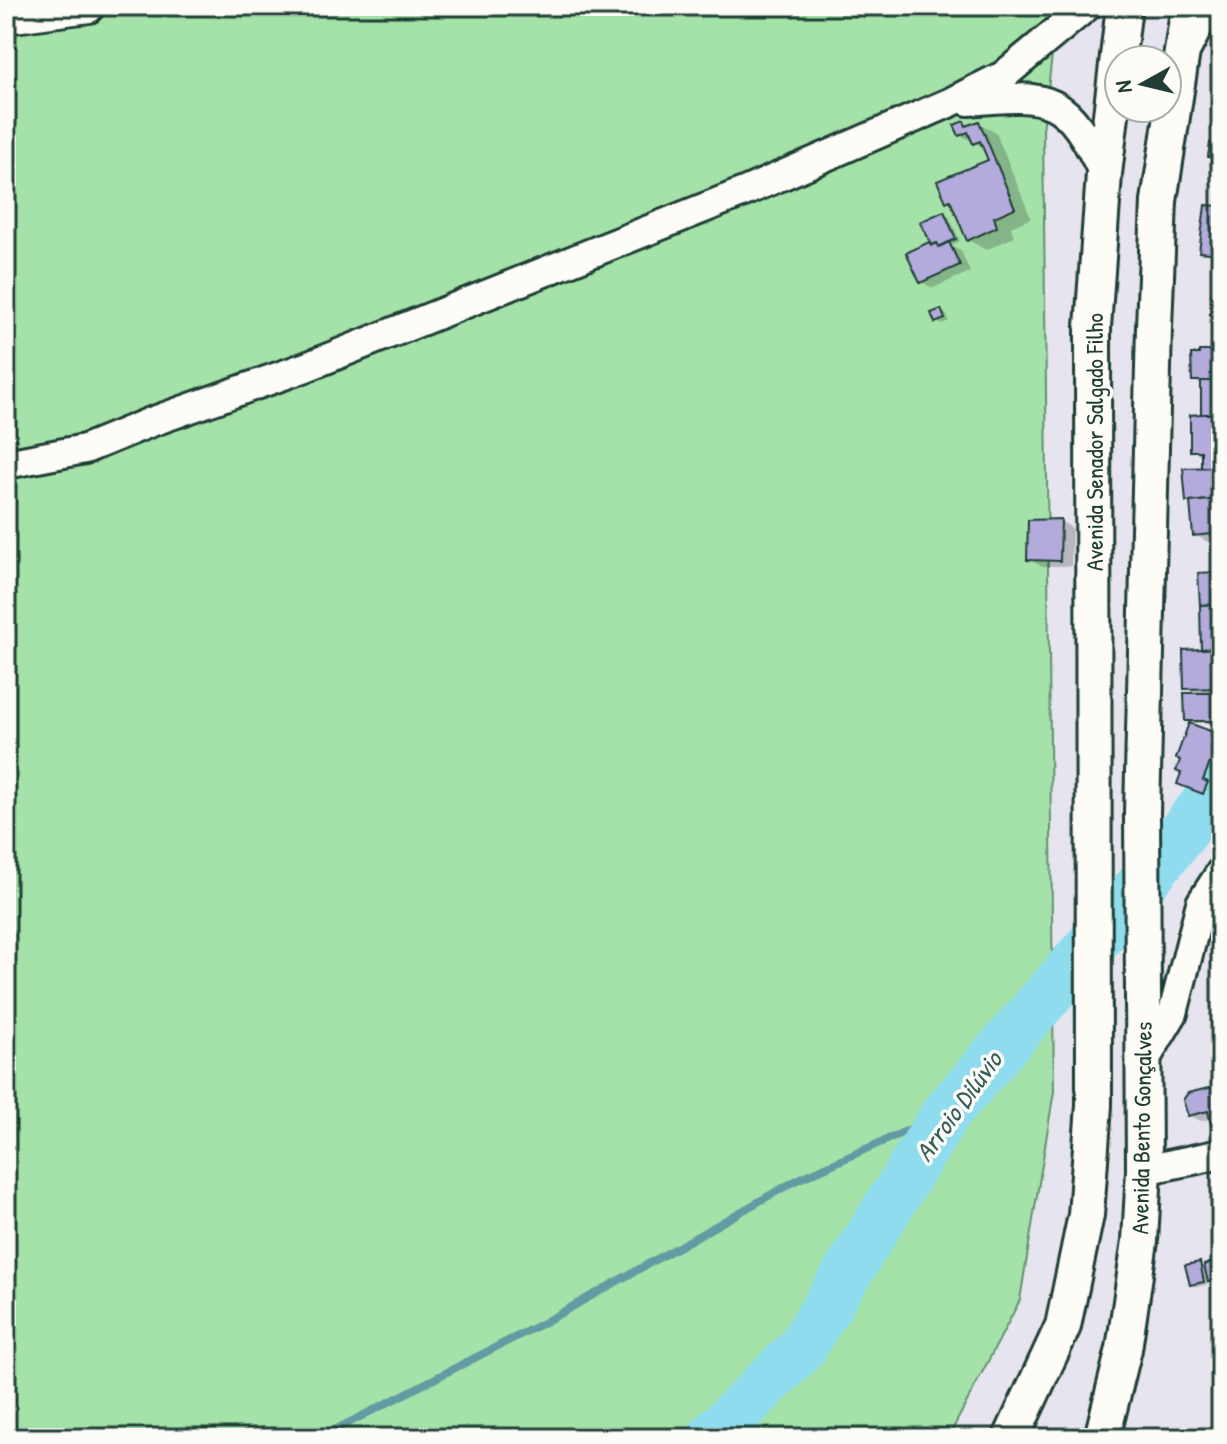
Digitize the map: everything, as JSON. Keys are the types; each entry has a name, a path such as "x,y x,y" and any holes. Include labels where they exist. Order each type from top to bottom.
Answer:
{"main road":[{"name":"Avenida Senador Salgado Filho","path":"1096,880 1093,327 1104,174 1124,6"},
{"path":"1183,46 1189,6"},
{"name":"Avenida Bento Gonçalves","path":"1102,1438 1124,1349 1140,1241 1144,1170 1142,813 1159,201 1171,124"},
{"name":"Avenida Bento Gonçalves","path":"1011,1438 1063,1326 1086,1215 1094,1105 1096,880"}],"street":[{"path":"6,464 85,449 306,367 730,198 951,102 1003,76 1087,6"},
{"path":"1183,55 1209,6"},
{"path":"6,19 89,8"},
{"path":"951,102 1011,97 1042,100 1061,109 1074,120 1085,134 1104,174"},
{"path":"1143,1063 1173,1013 1201,903 1221,872"},
{"path":"1144,1170 1221,1154"}],"green space":[{"path":"6,6 1058,6 1043,130 1054,1091 1020,1300 948,1438 6,1438"}],"building":[{"path":"964,121 966,126 979,121 1015,208 994,217 997,227 967,241 950,200 946,202 937,181 988,160 980,141 973,144 968,132 959,136 954,125"},
{"path":"1210,143 1221,145 1221,159 1208,157"},
{"path":"1205,205 1221,206 1221,254 1199,252"},
{"path":"944,211 956,239 939,247 937,243 932,245 920,222"},
{"path":"929,242 931,246 937,243 939,247 949,242 960,265 920,283 906,253"},
{"path":"1212,290 1221,290 1221,314 1210,315"},
{"path":"941,309 945,319 935,323 931,313"},
{"path":"1199,351 1221,351 1221,381 1192,381 1191,354 1199,354"},
{"path":"1201,381 1221,381 1221,414 1201,414"},
{"path":"1221,414 1221,467 1201,468 1201,451 1190,451 1190,415"},
{"path":"1221,467 1221,499 1186,502 1183,468"},
{"path":"1221,499 1221,533 1193,536 1190,502"},
{"path":"1061,519 1060,561 1027,560 1028,520"},
{"path":"1217,537 1221,537 1221,572 1218,572"},
{"path":"1221,572 1221,604 1200,605 1198,573"},
{"path":"1221,604 1221,648 1201,649 1200,605"},
{"path":"1221,648 1221,688 1184,689 1183,650"},
{"path":"1184,693 1214,693 1215,721 1185,721"},
{"path":"1189,723 1221,735 1221,756 1218,765 1210,763 1203,780 1208,782 1203,794 1177,784 1181,773 1176,771 1180,760 1176,758"},
{"path":"1221,1085 1221,1137 1214,1139 1208,1111 1188,1116 1183,1100 1188,1093"},
{"path":"1221,1259 1221,1280 1208,1282 1204,1265"},
{"path":"1200,1262 1204,1282 1190,1285 1185,1265"}],"waterway":[{"name":"Arroio Dilúvio","path":"711,1438 800,1350 946,1113 1116,916 1221,784"},
{"path":"319,1438 545,1322 797,1180 946,1113"}]}
